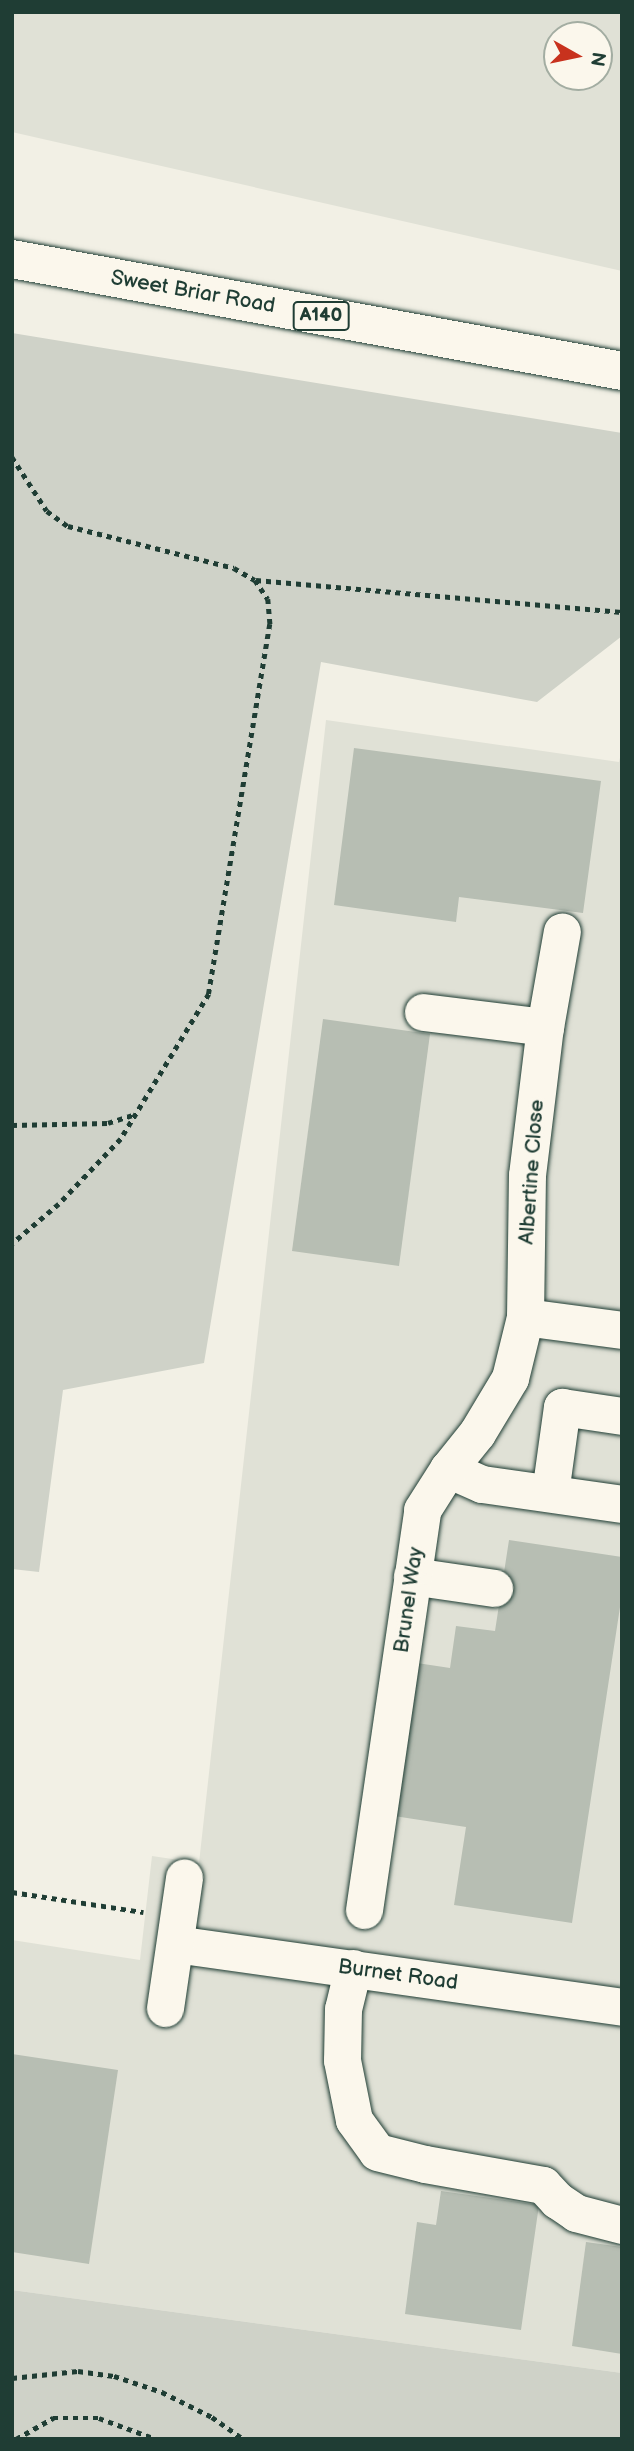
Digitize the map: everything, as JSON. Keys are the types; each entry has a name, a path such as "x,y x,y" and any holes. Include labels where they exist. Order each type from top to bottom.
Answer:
{"highway":[{"name":"Sweet Briar Road","path":"16,260 622,371"}],"street":[{"name":"Albertine Close","path":"525,1317 527,1175 545,1027 562,931"},
{"path":"423,1012 545,1027"},
{"path":"525,1317 622,1330"},
{"name":"Brunel Way","path":"364,1910 422,1510 448,1469 477,1433 510,1378 525,1317"},
{"path":"550,1493 562,1407 622,1416"},
{"path":"448,1469 482,1484 622,1504"},
{"path":"412,1576 494,1588"},
{"path":"165,2008 184,1877"},
{"name":"Burnet Road","path":"177,1931 353,1968 622,2007"},
{"path":"353,1968 343,2009 342,2060 354,2120 377,2152 425,2164 543,2185 576,2213 622,2225"}],"path":[{"path":"12,457 47,510 68,526 234,568 255,580 622,612"},
{"path":"12,1244 59,1204 121,1139 209,994 270,624 268,599 255,580"},
{"path":"12,1125 108,1123 137,1113"},
{"path":"12,1892 177,1931"},
{"path":"12,2378 78,2371 114,2376 162,2392 212,2417 243,2439"},
{"path":"16,2439 53,2418 99,2418 156,2439"}],"shaded area":[{"path":"12,12 622,12 622,271 12,132"},
{"path":"12,333 622,433 622,636 537,702 321,662 204,1363 63,1390 39,1572 12,1569"},
{"path":"326,720 619,762 622,749 622,2373 12,2290 12,1940 140,1960 152,1856 199,1863"},
{"path":"12,2290 622,2373 622,2439 12,2439"}],"building":[{"path":"354,748 601,781 583,913 459,897 456,922 334,905"},
{"path":"323,1019 430,1034 399,1266 292,1251"},
{"path":"509,1540 622,1557 622,1594 572,1923 454,1905 466,1827 394,1816 417,1663 450,1668 456,1626 495,1631"},
{"path":"12,2054 118,2070 89,2264 12,2252"},
{"path":"441,2191 539,2205 521,2330 405,2314 417,2222 436,2225"},
{"path":"586,2242 622,2247 622,2354 572,2346"}]}
